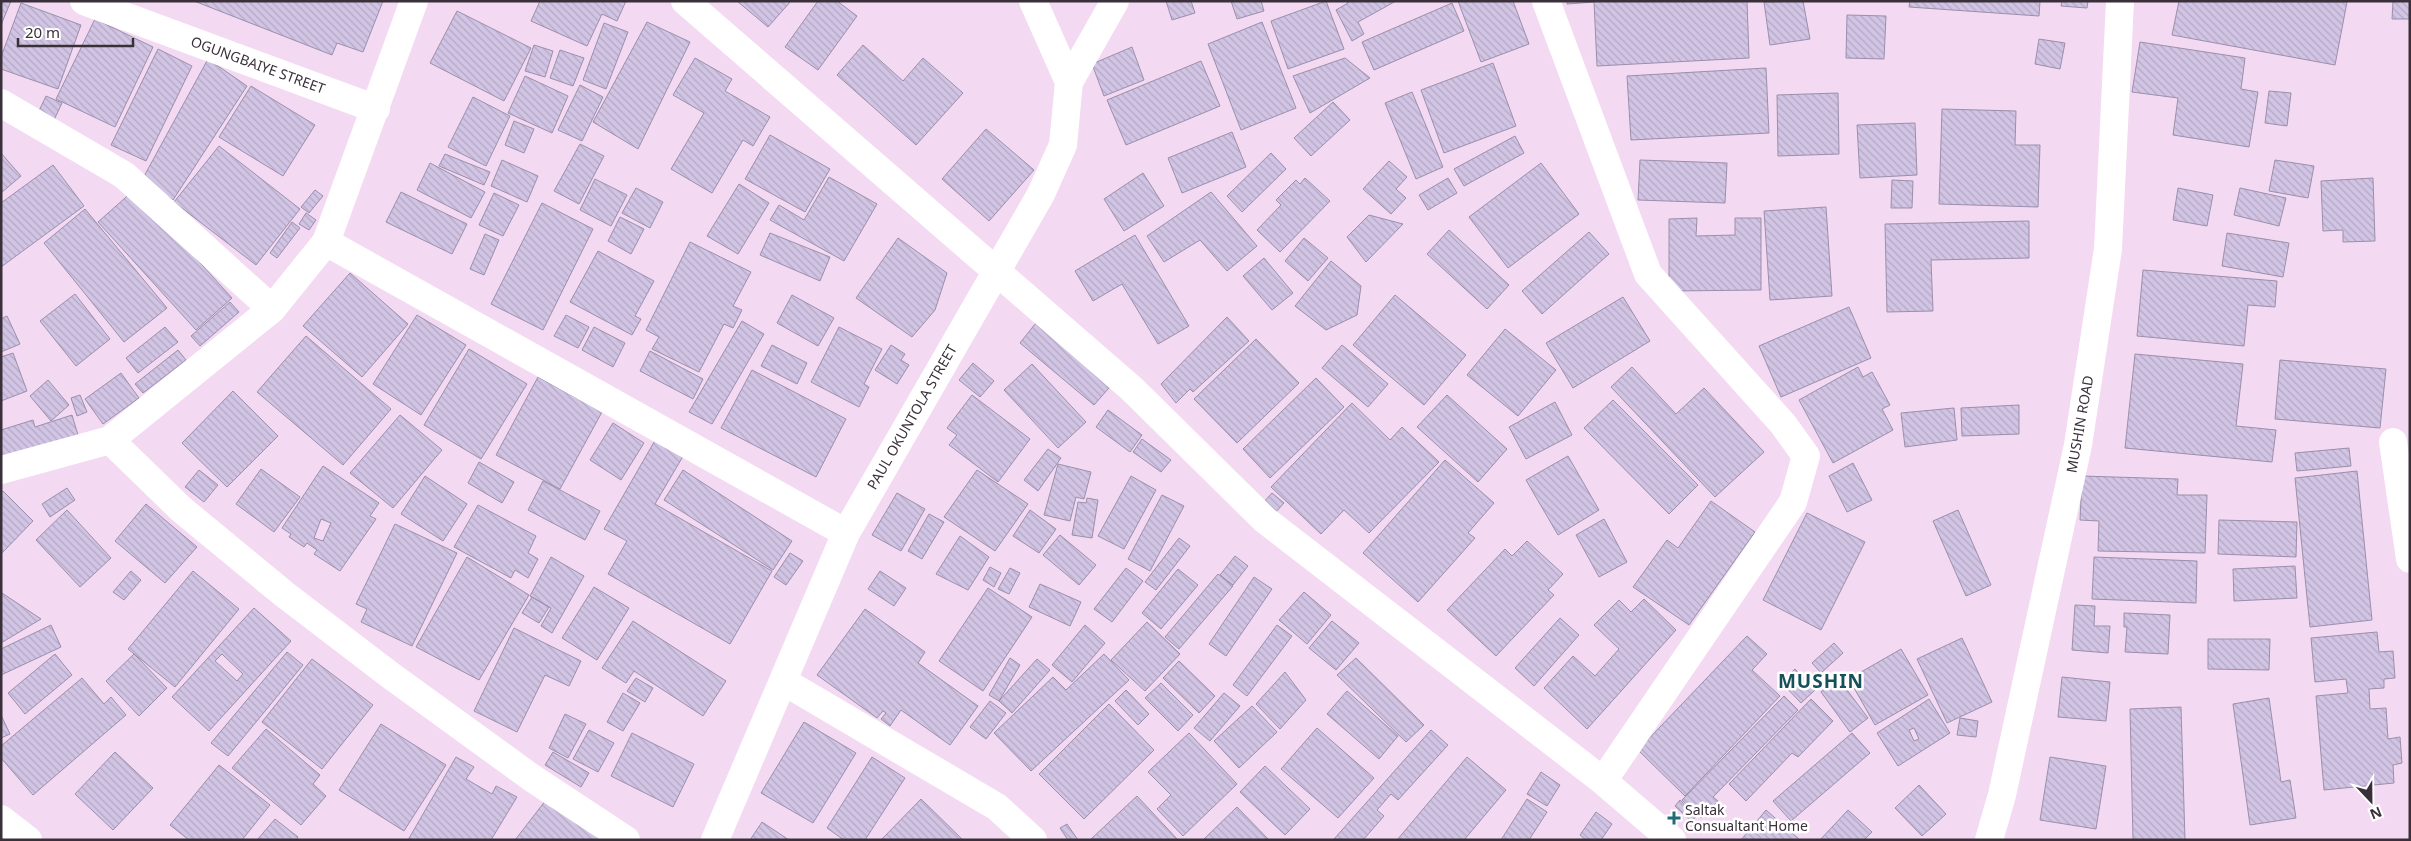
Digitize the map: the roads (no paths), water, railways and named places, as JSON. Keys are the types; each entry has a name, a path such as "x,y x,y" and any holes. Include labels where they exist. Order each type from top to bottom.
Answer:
{"street":[{"name":"OGUNGBAIYE STREET","path":"84,1 376,109"},
{"path":"1,470 110,440 272,310 326,242 414,1"},
{"path":"685,1 1132,389 1265,520 1602,781 1672,840"},
{"path":"1033,1 1070,82"},
{"name":"PAUL OKUNTOLA STREET","path":"715,840 846,533 1041,194 1063,145 1070,82 1115,1"},
{"path":"1546,1 1648,274 1783,424 1806,456 1792,502 1602,781"},
{"name":"MUSHIN ROAD","path":"1990,840 2002,795 2078,445 2108,249 2120,1"},
{"path":"1,103 124,175 272,310"},
{"path":"326,242 846,533"},
{"path":"110,440 181,509 292,600 390,675 532,778 626,840"},
{"path":"2393,442 2410,559"},
{"path":"782,681 997,807 1033,840"},
{"path":"1,819 28,840"}],"place":[{"name":"Saltak Consualtant Home","path":"1674,818"}],"district":[{"name":"MUSHIN","path":"1821,681"}]}
